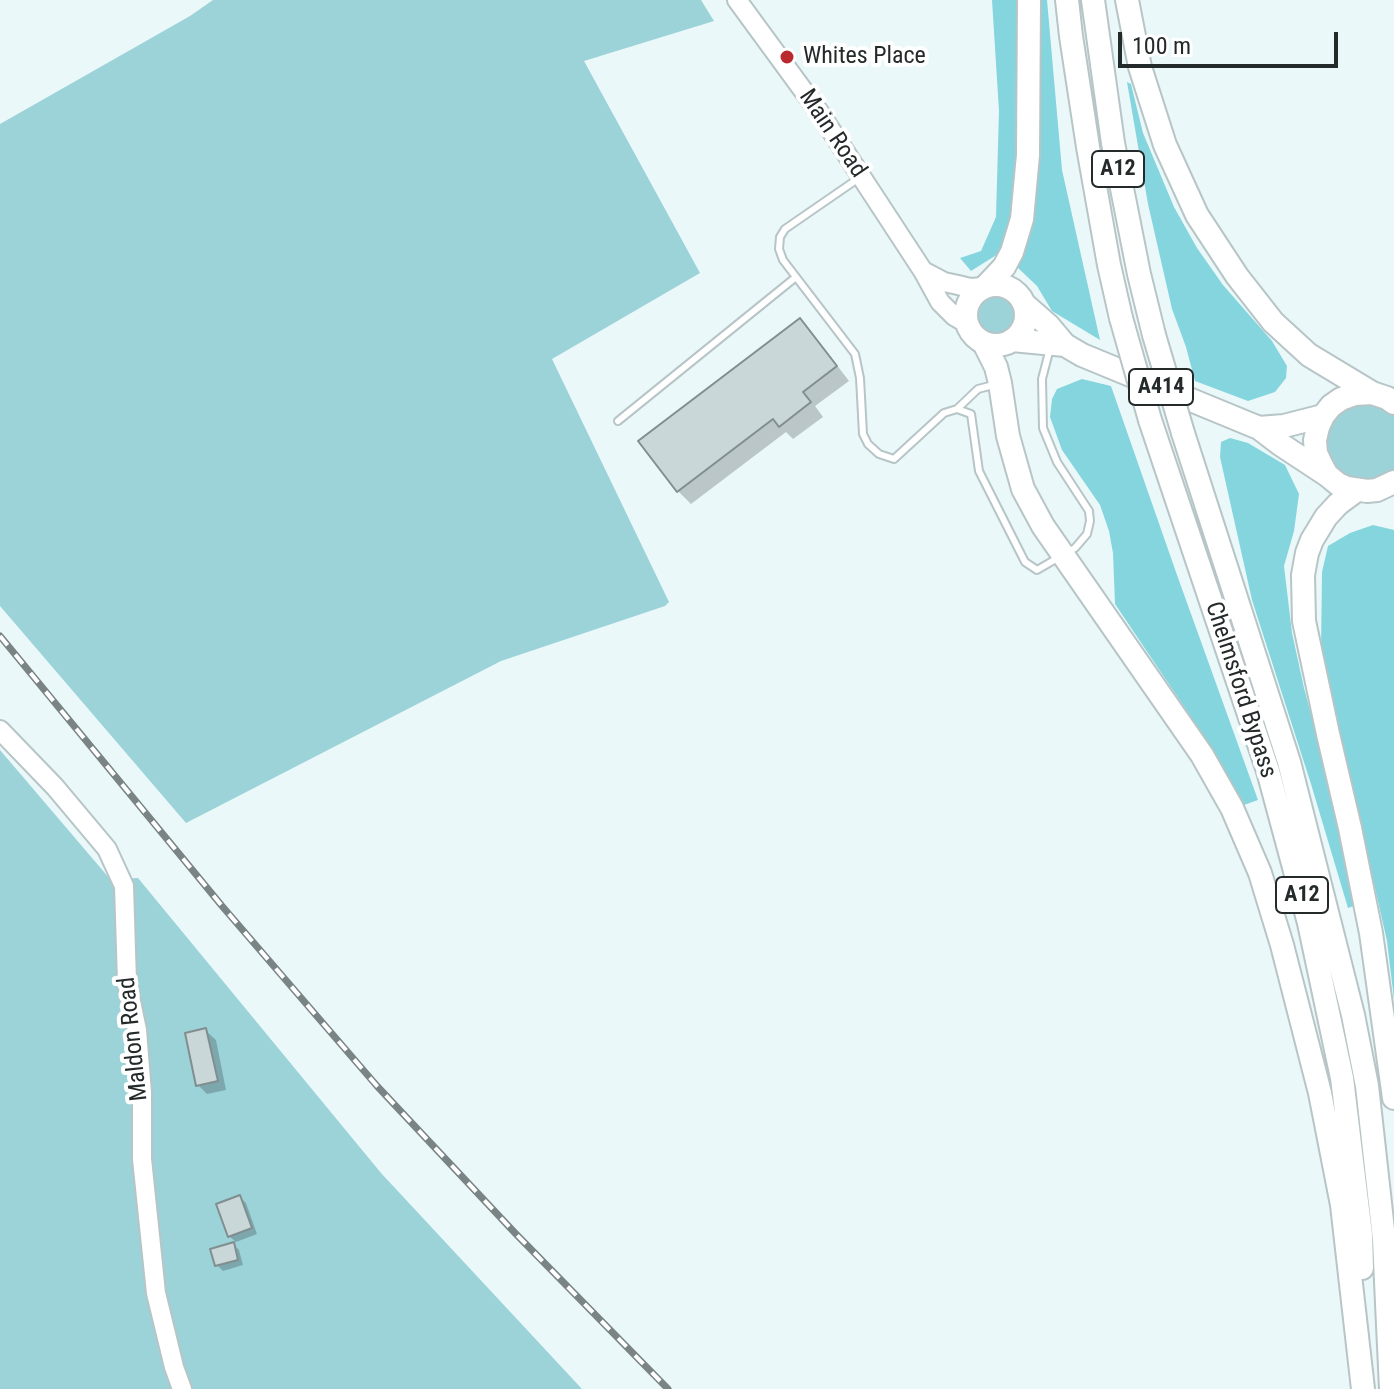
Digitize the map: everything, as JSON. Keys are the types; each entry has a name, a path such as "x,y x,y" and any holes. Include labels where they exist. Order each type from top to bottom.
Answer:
{"highway":[{"path":"985,286 1007,286 1024,304 1026,318 1020,333 1000,345 984,343 972,334 965,315 969,300 1004,267 1022,219 1028,155 1029,0"},
{"name":"Chelmsford Bypass","path":"1067,0 1088,147 1121,318 1150,420 1268,771 1309,923 1342,1078 1361,1235 1364,1389"},
{"name":"Chelmsford Bypass","path":"1093,0 1113,143 1154,335 1289,762 1353,1015 1367,1086 1384,1239 1391,1389"},
{"name":"A12","path":"1127,0 1140,67 1165,145 1197,215 1237,276 1273,322 1309,355 1372,393"},
{"name":"A414","path":"1024,304 1057,341 1082,355 1259,428 1327,475"},
{"name":"A414","path":"1012,340 1057,341"},
{"name":"A12","path":"984,343 996,367 1008,436 1023,489 1062,555 1202,755 1232,808 1260,873 1320,1093 1342,1205 1364,1389"},
{"path":"1394,403 1372,393 1341,399 1323,416 1315,440 1316,453 1327,475 1338,484 1394,499"},
{"path":"1259,428 1284,426 1323,416"},
{"path":"1362,491 1377,490 1394,482"},
{"name":"A12","path":"1362,491 1345,499 1326,517 1312,540 1303,575 1304,621 1371,933 1394,1098"}],"street":[{"name":"Main Road","path":"737,0 819,112 940,302 966,323"},
{"path":"923,271 944,282 970,288 985,286"},
{"name":"Maldon Road","path":"0,730 55,787 107,849 124,886 127,982 137,1030 142,1093 142,1159 156,1293 182,1389"}],"lane":[{"path":"861,177 785,229 780,237 779,249 783,260 855,354 860,378 863,434 868,444 879,454 894,459 944,413 957,409 978,389 1000,383"},
{"path":"618,421 796,277"},
{"path":"957,409 971,414 979,471 1025,562 1037,570 1075,548 1083,540 1090,521 1089,511 1057,462 1043,428 1042,379 1057,341"}],"shaded area":[{"path":"213,0 701,0 714,21 584,61 700,273 552,359 669,602 665,606 501,661 186,823 0,606 0,124"},
{"path":"992,0 1047,0 1062,170 1100,340 1052,311 1037,286 998,254 971,271 960,258 981,251 996,217 999,111"},
{"path":"1127,82 1131,84 1143,133 1174,207 1197,248 1223,285 1272,341 1287,366 1286,378 1275,392 1248,401 1195,381 1172,309 1148,204"},
{"path":"996,295 1009,301 1015,314 1009,327 996,333 983,327 977,314 983,301"},
{"path":"1082,379 1111,386 1258,800 1241,806 1191,717 1115,604 1113,553 1100,505 1062,450 1050,417 1052,399 1057,389"},
{"path":"1364,403 1377,405 1394,416 1394,469 1385,476 1361,481 1340,471 1332,461 1327,437 1339,414 1351,406"},
{"path":"1230,438 1248,443 1285,465 1299,494 1294,531 1284,566 1292,633 1341,825 1357,905 1348,908 1252,600 1220,457 1221,442"},
{"path":"1373,525 1394,530 1394,999 1387,941 1321,650 1322,572 1328,546 1350,533"},
{"path":"0,750 110,879 138,878 381,1173 582,1389 0,1389"}],"building":[{"path":"800,318 837,366 803,392 811,402 779,427 773,419 677,492 638,441"},
{"path":"206,1028 218,1081 196,1086 185,1033"},
{"path":"240,1195 252,1228 228,1237 216,1204"},
{"path":"234,1242 238,1260 215,1266 210,1249"}],"railway":[{"path":"0,636 222,906 377,1086 668,1389"}],"place":[{"name":"Whites Place","path":"787,57"}]}
